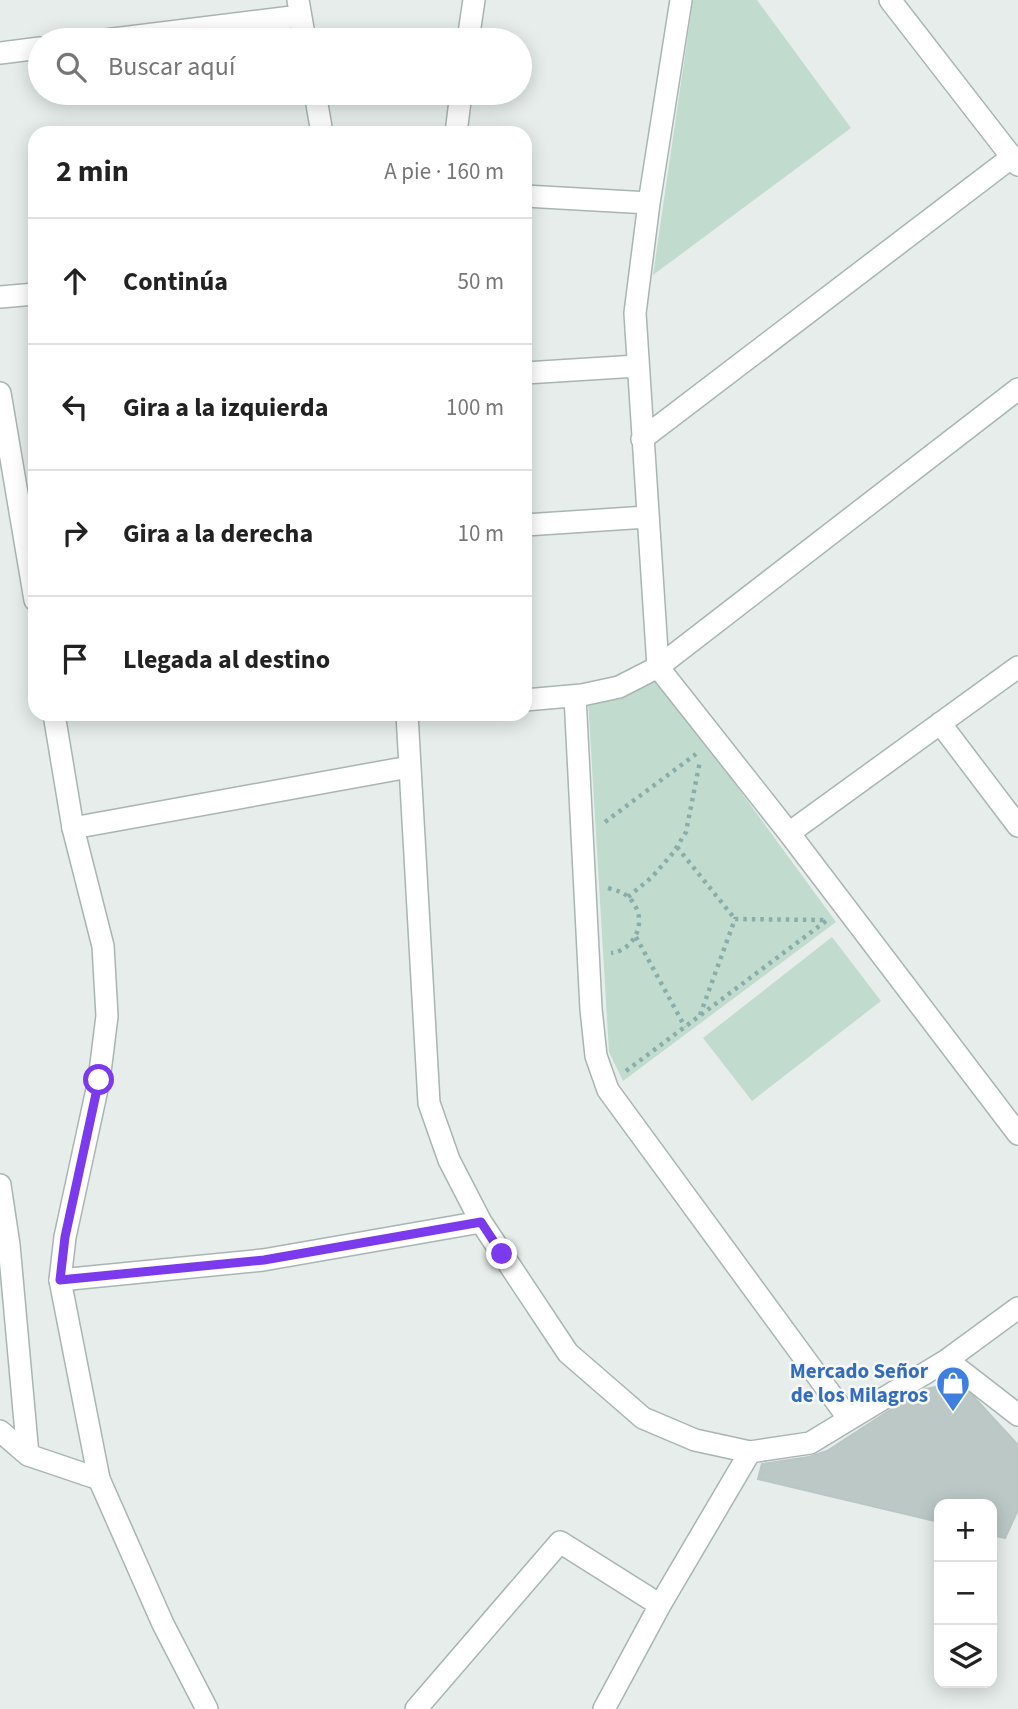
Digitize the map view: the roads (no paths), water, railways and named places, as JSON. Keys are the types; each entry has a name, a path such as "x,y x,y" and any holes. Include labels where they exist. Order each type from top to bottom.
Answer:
{"street":[{"path":"470,28 474,0"},
{"path":"681,0 649,203 635,313 658,667 789,833 1018,1134"},
{"path":"642,439 1015,161 890,0"},
{"path":"178,28 299,8 303,28"},
{"path":"0,53 28,50"},
{"path":"317,105 321,126"},
{"path":"457,126 460,105"},
{"path":"532,197 649,203"},
{"path":"0,296 28,294"},
{"path":"532,373 637,366"},
{"path":"532,699 575,696 619,688 658,667 1018,388"},
{"path":"0,393 9,496 28,572"},
{"path":"532,525 647,517"},
{"path":"789,833 1018,667"},
{"path":"575,696 591,1009 596,1056 608,1090 849,1419"},
{"path":"55,721 73,828 103,946 107,1016 99,1080 65,1237 60,1280 99,1479 163,1624 206,1709"},
{"path":"407,721 429,1103 449,1160 481,1222 568,1353 643,1418 695,1440 750,1452 810,1443 947,1360 1018,1308"},
{"path":"940,723 1018,826"},
{"path":"73,828 409,767"},
{"path":"0,1185 9,1245 28,1455"},
{"path":"60,1280 264,1260 481,1222"},
{"path":"947,1360 1018,1415"},
{"path":"0,1431 28,1455 99,1479"},
{"path":"604,1709 660,1605 750,1452"},
{"path":"416,1709 560,1542 660,1605"}],"place":[{"name":"Mercado Señor de los Milagros","path":"953,1413"}]}
